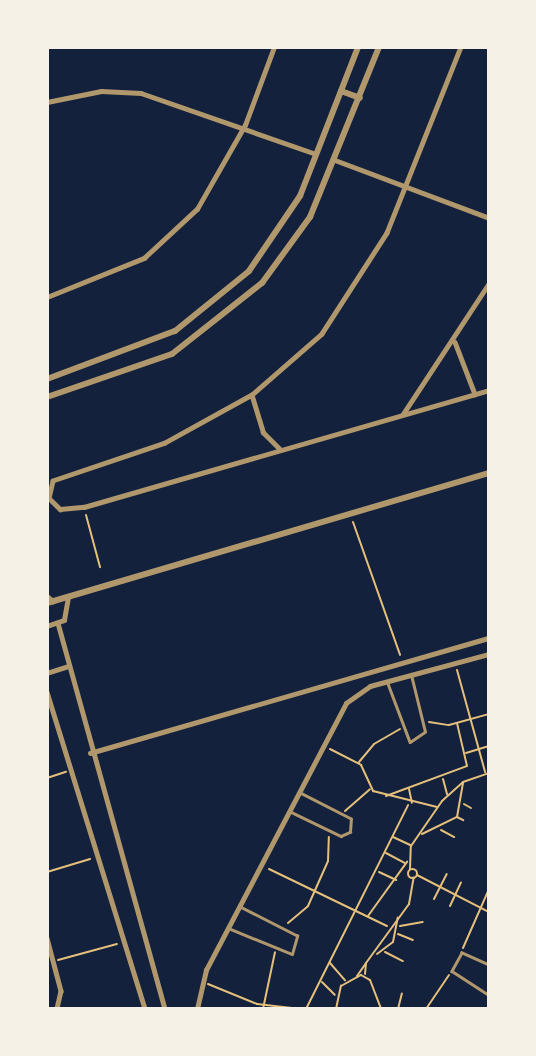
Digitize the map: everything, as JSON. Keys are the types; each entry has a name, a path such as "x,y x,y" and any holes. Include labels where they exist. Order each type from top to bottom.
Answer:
{"street":[{"path":"47,297 116,273 172,236 218,180 245,125 274,47"},
{"path":"47,379 126,355 212,306 281,230 317,154 358,47"},
{"path":"47,397 148,364 223,319 297,239 335,160 379,47"},
{"path":"461,47 409,187 337,316 252,395 165,443 50,485 55,506 84,507 489,390"},
{"path":"47,102 122,91 245,125 317,154"},
{"path":"341,91 360,97"},
{"path":"335,160 489,218"},
{"path":"402,414 455,341 489,283"},
{"path":"455,341 475,394"},
{"path":"252,395 257,420 281,450"},
{"path":"49,600 68,597 489,473"},
{"path":"68,597 58,623 66,667 165,1009"},
{"path":"47,626 58,623"},
{"path":"90,753 489,638"},
{"path":"198,1009 202,982 228,928 323,745 352,698 387,681 489,654"},
{"path":"47,673 66,667"},
{"path":"47,692 145,1009"},
{"path":"47,938 62,994 57,1009"}],"lane":[{"path":"387,681 401,729 408,742 422,738 422,720 411,675"},
{"path":"289,811 329,831 349,832 352,821 299,792"},
{"path":"228,928 289,956 299,940 282,928 239,907"},
{"path":"489,965 462,953 452,973 489,995"}],"path":[{"path":"84,507 100,568"},
{"path":"350,514 402,663"},
{"path":"368,917 397,880 408,860 411,846 437,807 463,782 487,773 455,663"},
{"path":"422,720 457,723 489,714"},
{"path":"385,796 443,779 467,766 457,723"},
{"path":"358,763 374,744 401,729"},
{"path":"323,745 358,763 370,788 408,805 437,807"},
{"path":"466,753 489,746"},
{"path":"47,778 71,771"},
{"path":"443,779 447,795"},
{"path":"420,834 440,830 457,817 463,804 463,782"},
{"path":"342,814 370,788"},
{"path":"410,789 413,804"},
{"path":"463,804 471,808"},
{"path":"306,1009 377,872 408,805"},
{"path":"457,817 464,821"},
{"path":"440,830 454,837"},
{"path":"282,928 305,910 328,861 329,831"},
{"path":"393,837 411,846"},
{"path":"386,853 406,863"},
{"path":"47,872 98,856"},
{"path":"408,860 416,876 489,912"},
{"path":"261,865 387,926"},
{"path":"375,955 387,926 411,899 416,876 411,869"},
{"path":"377,872 397,880"},
{"path":"434,899 447,874"},
{"path":"450,906 461,882"},
{"path":"462,953 489,889"},
{"path":"358,976 366,964 384,951 397,934 398,916"},
{"path":"399,926 423,922"},
{"path":"397,934 413,940"},
{"path":"54,961 125,942"},
{"path":"262,1007 276,950"},
{"path":"384,951 403,961"},
{"path":"330,963 345,981"},
{"path":"366,964 365,975 381,1009"},
{"path":"426,1009 452,973"},
{"path":"336,1009 336,996 345,981 365,975"},
{"path":"202,982 262,1007 301,1009"},
{"path":"320,982 336,996"},
{"path":"398,1009 402,993"}]}
